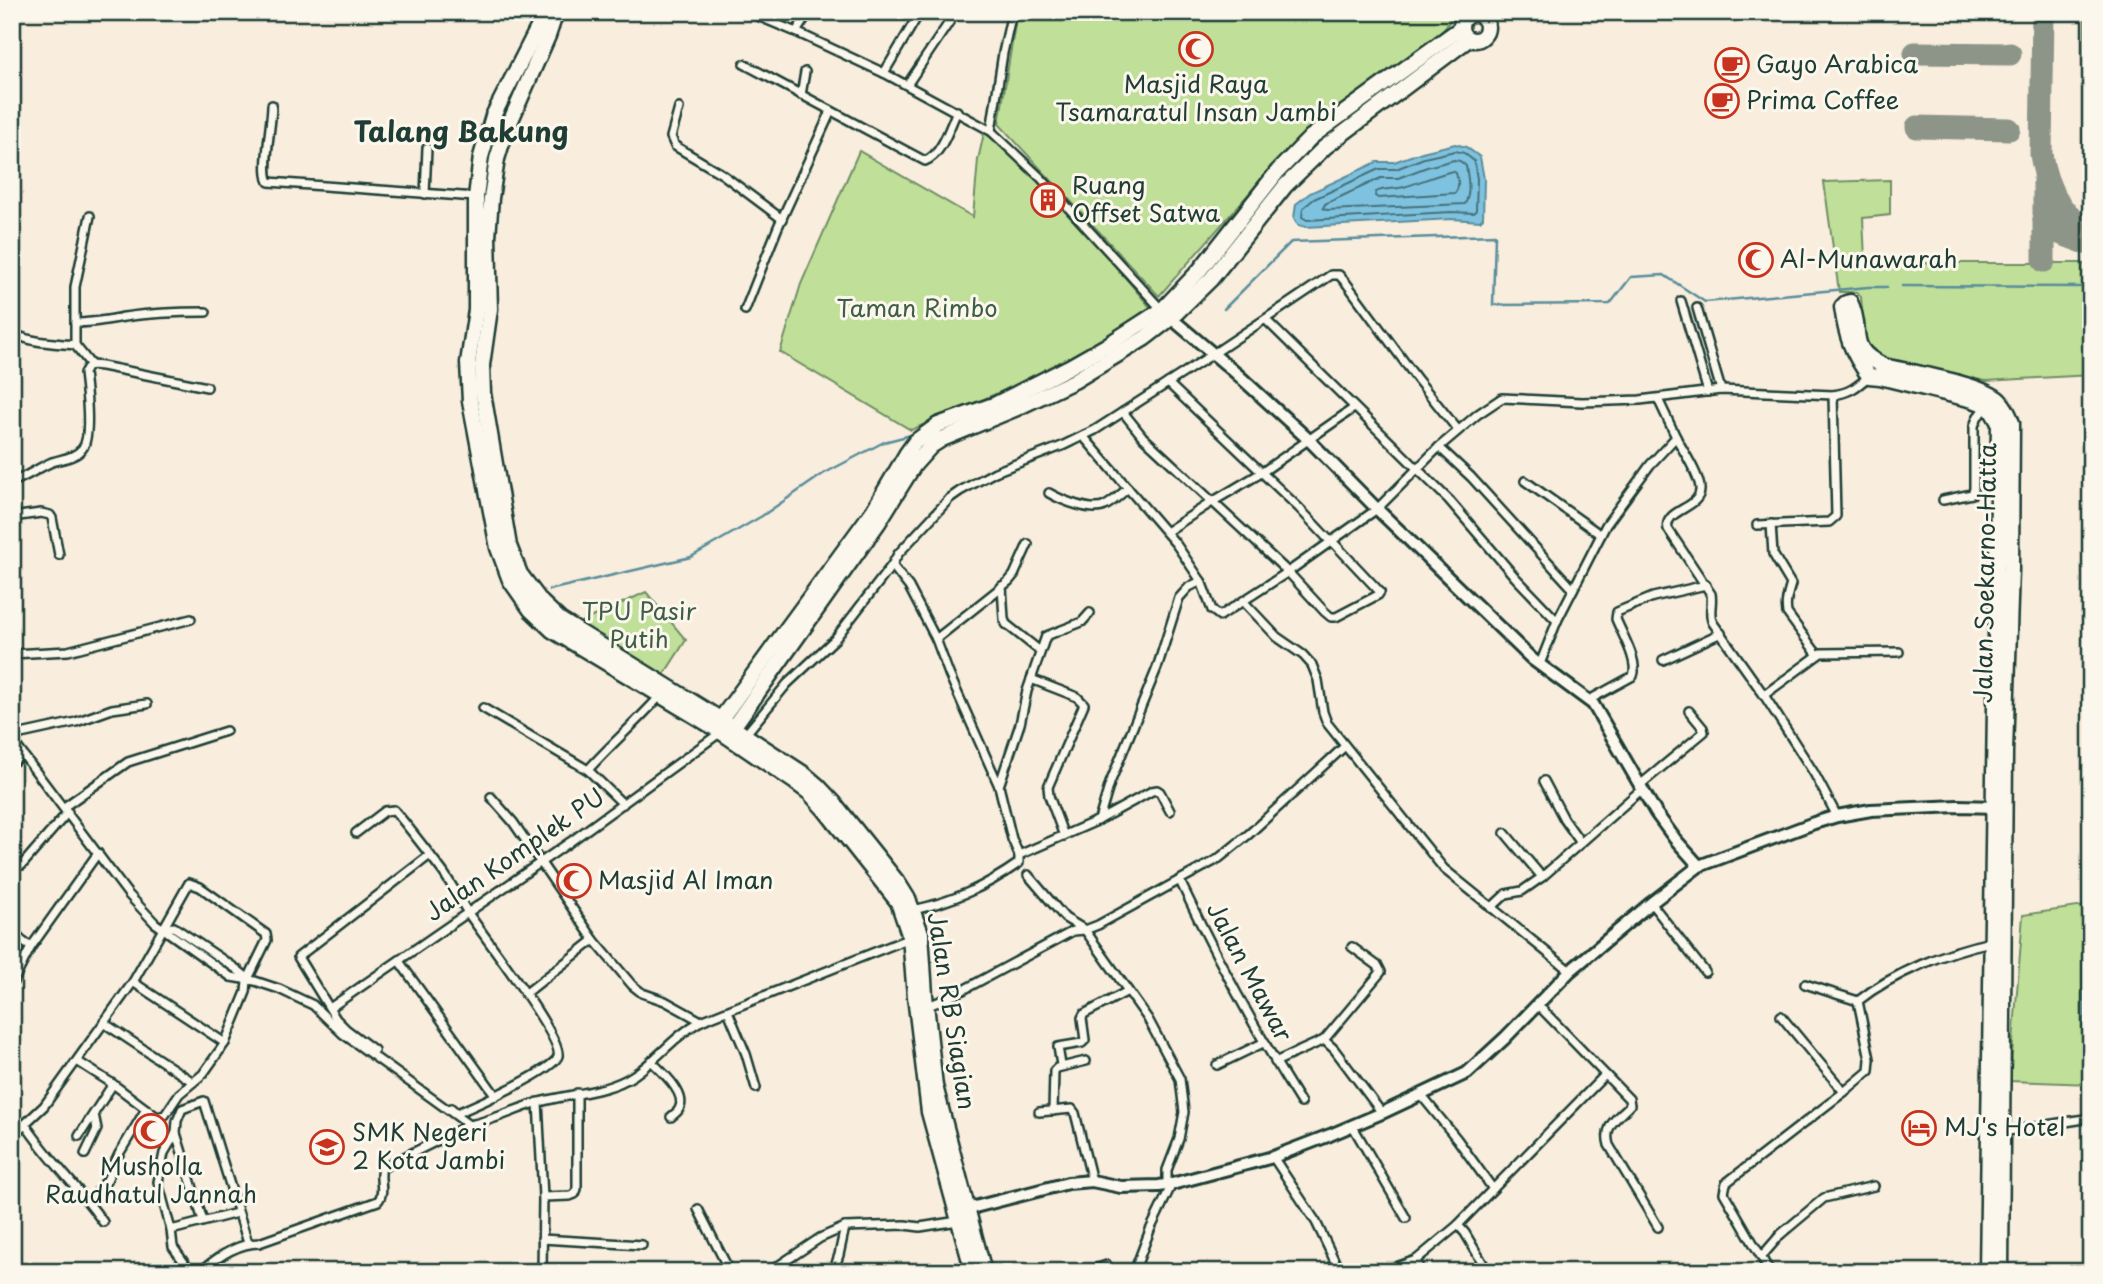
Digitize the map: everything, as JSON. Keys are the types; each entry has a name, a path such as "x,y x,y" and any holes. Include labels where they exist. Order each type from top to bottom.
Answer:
{"highway":[{"path":"546,12 493,116 481,157 476,197 476,310 468,363 470,401 498,514 509,546 520,573 541,602 560,620 727,729 814,790"},
{"path":"556,12 504,136 497,159 491,198 488,237 490,309 482,365 498,514 498,548 510,580 531,610 552,630 661,695 727,729"},
{"path":"727,729 873,511 906,453 915,443 938,425 1071,374 1106,346 1167,314 1278,171 1311,137 1466,24 1475,14 1483,15 1487,24 1485,35 1478,40 1466,24"},
{"name":"Jalan Soekarno-Hatta","path":"1912,379 1870,376 1856,358 1846,335 1842,307 1846,303 1852,304 1857,337 1861,350 1867,356 1912,379 1972,400 1994,403 1999,423 2002,1132 1987,1272"},
{"name":"Jalan RB Siagian","path":"814,790 898,883 913,910 921,933 935,1086 984,1272"},
{"name":"Jalan RB Siagian","path":"814,790 898,902 910,937 929,1112 973,1272"},
{"name":"Jalan Soekarno-Hatta","path":"1999,807 1991,942 1995,1200 2001,1272"}],"street":[{"path":"748,12 884,73 991,131 1041,178 1167,314 1309,440 1514,641 1589,700 1600,713 1656,813 1699,866"},
{"path":"796,32 809,12"},
{"path":"884,73 920,12"},
{"path":"907,85 956,12"},
{"path":"991,131 1012,12"},
{"path":"744,64 925,161 937,153 957,111"},
{"path":"801,95 805,72"},
{"path":"272,105 265,172 269,182 476,197"},
{"path":"679,108 671,137 675,146 722,174 782,219"},
{"path":"745,310 782,219 831,111"},
{"path":"425,194 427,148"},
{"path":"90,216 75,287 75,345 91,366"},
{"name":"Jalan Komplek PU","path":"330,1008 623,804 787,684 835,639 898,554 955,494 995,472 1083,436 1266,320 1333,274 1339,275 1458,430"},
{"path":"1681,301 1708,392"},
{"path":"1697,308 1721,390"},
{"path":"75,323 98,323 124,317 176,312 206,312"},
{"path":"1266,320 1449,500 1557,621"},
{"path":"12,331 17,337 26,339 75,345"},
{"path":"12,482 84,448 87,435 86,368 91,366 207,387"},
{"path":"1083,436 1166,532 1201,581 1209,605 1217,616 1287,572 1377,509 1458,430 1502,398 1582,402 1658,399 1721,390 1833,395 1847,393 1870,376"},
{"path":"1123,412 1149,444 1287,572 1331,617 1340,617 1378,595 1379,589 1299,508 1168,383"},
{"path":"1757,525 1829,522 1836,516 1833,395"},
{"path":"1658,399 1698,479 1700,492 1698,498 1668,519 1667,525 1706,585 1712,600 1710,618 1764,695 1814,773 1837,816"},
{"path":"1943,500 1972,494 1974,426 1978,416 1994,403"},
{"path":"1166,532 1261,473 1354,408"},
{"path":"1540,664 1557,621 1601,536 1650,465 1676,437"},
{"path":"1439,447 1479,486 1573,589"},
{"path":"1525,481 1601,536"},
{"path":"1049,493 1067,502 1098,508 1112,502 1128,488"},
{"path":"12,517 41,513 50,515 59,555"},
{"path":"1771,524 1773,554 1791,584 1787,614 1817,654"},
{"path":"936,639 1014,575 1028,544"},
{"path":"892,565 909,587 936,639 948,674 999,786 1012,839 1019,855 1019,863 972,892 913,910"},
{"path":"1099,820 1110,783 1157,668 1179,597 1189,587 1201,581"},
{"path":"1589,700 1635,673 1635,663 1616,619 1618,612 1653,597 1706,585"},
{"path":"1002,586 1006,624 1040,651"},
{"path":"1243,601 1277,637 1303,655 1312,665 1327,723 1444,869 1570,971"},
{"path":"999,786 1040,651 1048,634 1082,622 1090,613"},
{"path":"12,654 68,651 191,619"},
{"path":"1663,660 1721,633"},
{"path":"1764,695 1817,654 1899,652"},
{"path":"1031,679 1077,697 1084,704 1048,787 1064,836"},
{"path":"588,770 661,695"},
{"path":"147,704 112,709 76,722 12,738 128,894 155,923 163,928 174,927 236,968 247,981"},
{"path":"483,708 588,770 623,804"},
{"path":"1491,908 1506,894 1522,891 1542,877 1703,732 1703,728 1689,711"},
{"path":"22,865 66,810 128,762 226,731"},
{"path":"926,1007 952,996 1073,931 1085,930 1218,859 1250,834 1345,746"},
{"path":"12,763 22,754"},
{"path":"1544,781 1564,819 1581,843"},
{"path":"1019,855 1099,820 1154,790 1160,792 1170,811"},
{"path":"491,797 513,822 594,940 632,985 642,993 665,1001 701,1021"},
{"path":"967,1209 1068,1183 1092,1181 1121,1187 1159,1186 1273,1157 1382,1113 1467,1073 1570,971 1699,866 1814,822 1837,816 1871,810 1999,807"},
{"path":"356,832 385,811 394,810 430,855 446,876 555,1041 559,1053 557,1060 496,1096 457,1113 346,1029 336,1019 298,957 430,855"},
{"path":"1505,833 1542,877"},
{"path":"13,982 31,947 98,853"},
{"path":"1028,875 1065,918 1085,930 1148,1019 1180,1079 1184,1112 1179,1139 1167,1170 1170,1184 1134,1272"},
{"name":"Jalan Mawar","path":"1180,881 1203,930 1275,1062 1324,1040 1334,1049 1382,1113"},
{"path":"12,1136 44,1106 133,982 190,883 200,887 266,934 267,940 247,981 246,992 225,1043 203,1074 179,1094 165,1115 157,1116 146,1110 77,1061"},
{"path":"1651,903 1705,972"},
{"path":"12,929 31,947"},
{"path":"200,1272 248,1243 259,1243 378,1201 382,1194 382,1168 469,1125 538,1102 621,1082 633,1076 686,1029 701,1021 910,937"},
{"path":"525,994 594,940"},
{"path":"1858,1001 1889,981 1932,960 1991,942"},
{"path":"1324,1040 1381,972 1378,966 1352,947"},
{"path":"399,961 496,1096"},
{"path":"247,981 256,981 279,989 313,1005 343,1034 469,1125"},
{"path":"133,982 225,1043"},
{"path":"1805,984 1858,1001"},
{"path":"1061,1065 1058,1047 1082,1043 1085,1040 1082,1018 1084,1014 1128,991"},
{"path":"1770,1272 1723,1188 1866,1075 1871,1065 1858,1001"},
{"path":"1537,1004 1630,1102 1609,1126 1609,1145 1658,1227"},
{"path":"728,1011 746,1054 756,1088"},
{"path":"1781,1016 1844,1092"},
{"path":"104,1023 193,1082"},
{"path":"1217,1065 1265,1042"},
{"path":"651,1061 681,1097 680,1109 671,1117"},
{"path":"1053,1111 1054,1071 1061,1065 1086,1061"},
{"path":"1275,1062 1301,1103"},
{"path":"1382,1272 1416,1260 1458,1225 1605,1075"},
{"path":"79,1136 113,1084"},
{"path":"544,1196 570,1196 575,1194 577,1189 577,1093"},
{"path":"1421,1095 1493,1189"},
{"path":"203,1221 176,1133 182,1109 204,1101 248,1243"},
{"path":"538,1102 544,1196 542,1272"},
{"path":"1039,1112 1072,1109 1092,1181"},
{"path":"89,1203 107,1180 119,1154 146,1110"},
{"path":"85,1154 97,1129 94,1114"},
{"path":"2002,1132 2091,1118"},
{"path":"25,1124 44,1152 103,1222"},
{"path":"1352,1125 1406,1218"},
{"path":"176,1133 164,1153 158,1182 173,1247 191,1272"},
{"path":"1273,1157 1316,1222 1340,1272"},
{"path":"1762,1256 1781,1234 1824,1198 1874,1185"},
{"path":"698,1209 730,1272"},
{"path":"171,1230 237,1213"},
{"path":"769,1272 820,1238 845,1227 920,1227 958,1221"},
{"path":"1458,1225 1489,1272"},
{"path":"833,1272 845,1227"},
{"path":"541,1239 642,1245"},
{"path":"1416,1260 1420,1272"},
{"path":"1087,1272 1107,1265"}],"green space":[{"path":"1017,12 1455,12 1437,36 1297,139 1159,296 999,124"},
{"path":"2085,12 2091,12 2091,203 2083,196"},
{"name":"Taman Rimbo","path":"984,133 1003,146 1068,210 1150,307 1093,344 1040,373 911,430 780,352 801,284 859,151 973,217 978,160"},
{"path":"1890,180 1890,215 1863,218 1865,259 1890,259 1903,263 2082,263 2091,267 2091,375 1986,381 1895,363 1876,355 1865,345 1861,297 1857,292 1839,292 1824,182"},
{"name":"TPU Pasir Putih","path":"646,592 686,640 663,676 579,623"},
{"path":"2091,838 2091,1084 2010,1081 2023,915 2085,906 2088,841"}],"water":[{"path":"1455,144 1466,147 1480,157 1484,179 1483,218 1480,221 1452,219 1306,227 1298,225 1294,218 1296,204 1310,193 1377,162 1394,162"}],"waterway":[{"path":"1224,309 1291,242 1495,235 1493,305 1610,304 1631,277 1664,275 1705,302 1887,287"},
{"path":"1902,286 2091,287"},
{"path":"549,590 691,557 762,516 823,474 884,442 911,435"},
{"path":"2084,869 2084,1065"},
{"path":"2084,1079 2084,1089"}],"taxiway":[{"path":"2043,12 2043,167 2051,190 2063,209 2091,233"},
{"path":"1915,53 2010,54"},
{"path":"1917,127 2009,129"},
{"path":"2044,180 2044,261"},
{"path":"2044,219 2059,233 2091,245"}],"place":[{"name":"Masjid Raya Tsamaratul Insan Jambi","path":"1196,49"},
{"name":"Gayo Arabica","path":"1732,65"},
{"name":"Prima Coffee","path":"1722,101"},
{"name":"Ruang Offset Satwa","path":"1048,200"},
{"name":"Al-Munawarah","path":"1756,260"},
{"name":"Masjid Al Iman","path":"574,881"},
{"name":"MJ's Hotel","path":"1919,1128"},
{"name":"Musholla Raudhatul Jannah","path":"151,1131"},
{"name":"SMK Negeri 2 Kota Jambi","path":"327,1147"}],"district":[{"name":"Talang Bakung","path":"461,132"}]}
